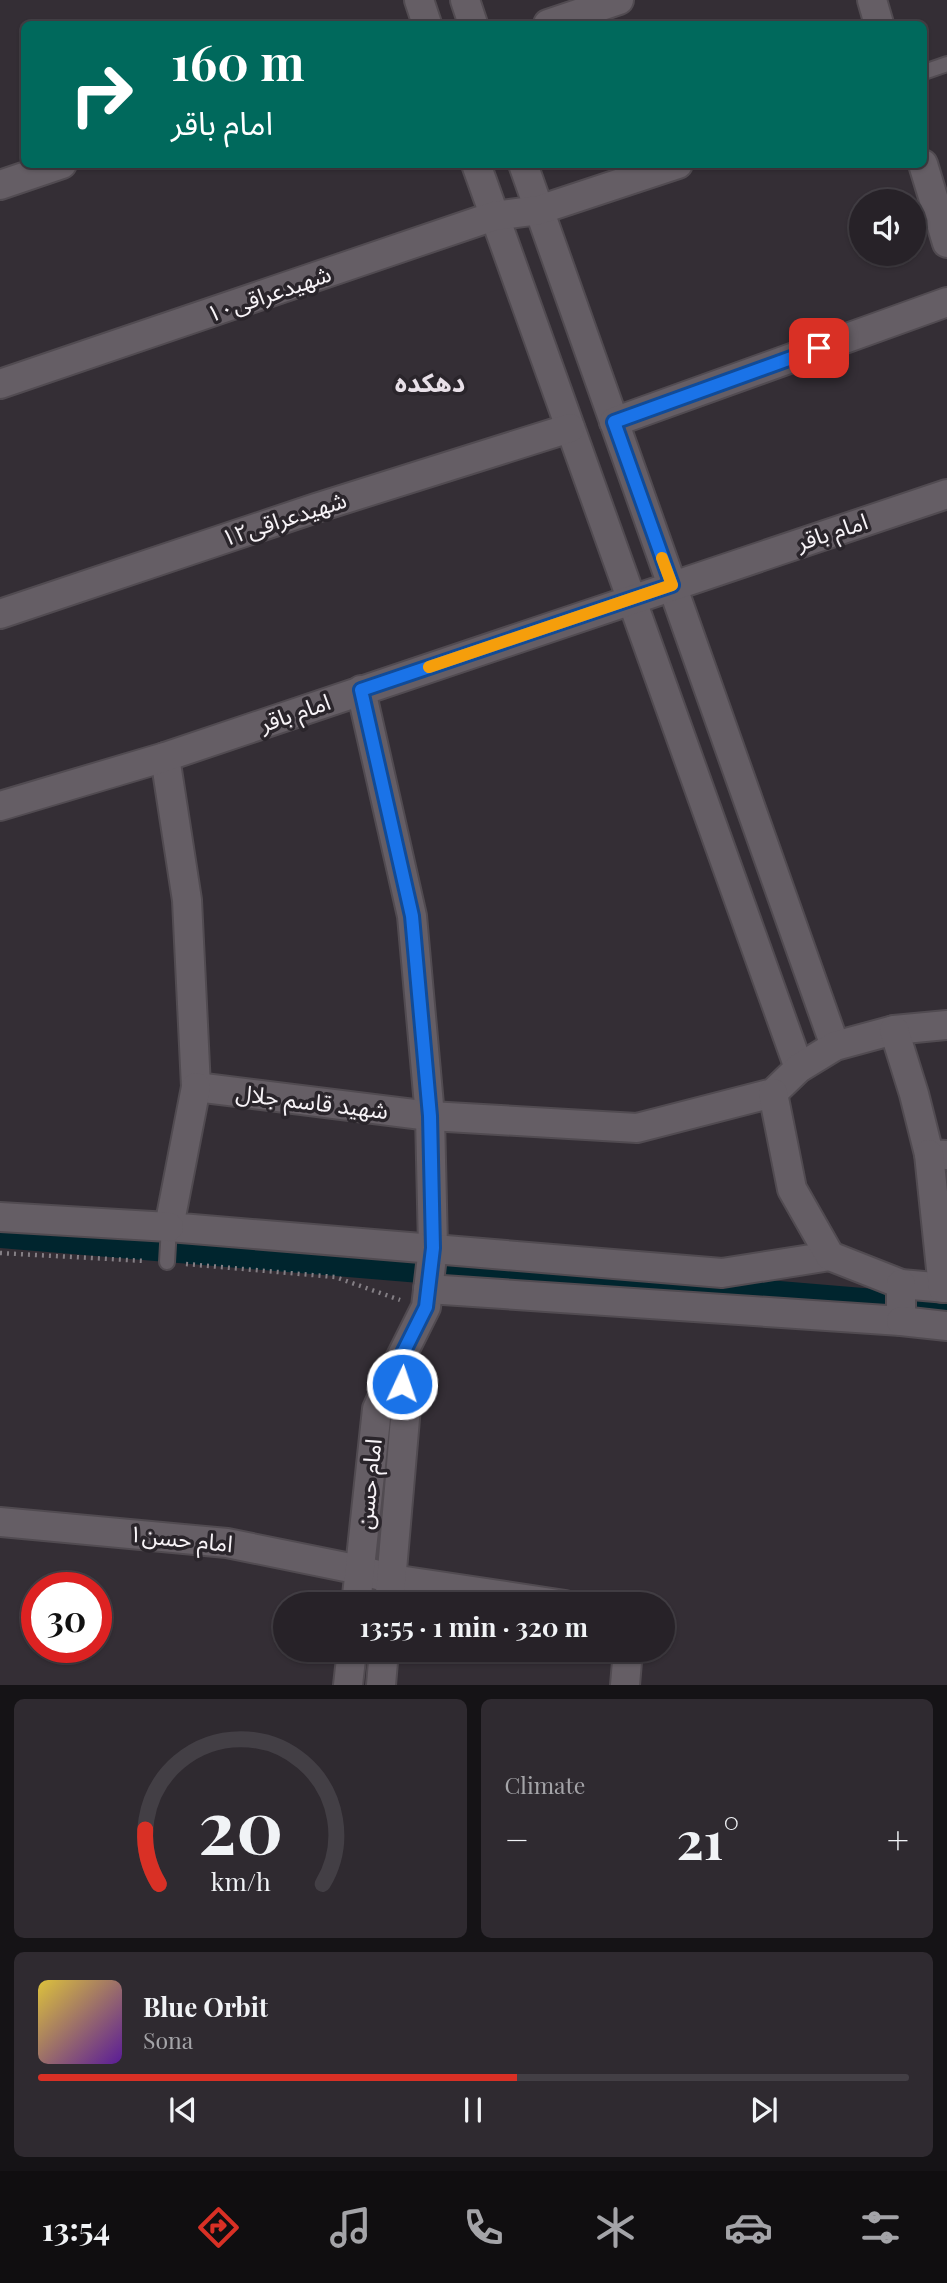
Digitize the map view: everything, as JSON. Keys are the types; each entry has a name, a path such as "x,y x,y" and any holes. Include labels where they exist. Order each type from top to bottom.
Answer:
{"street":[{"path":"419,0 426,21"},
{"path":"465,0 472,21"},
{"path":"557,21 619,0"},
{"path":"872,0 878,21"},
{"path":"0,185 50,168"},
{"path":"477,168 799,1068"},
{"path":"524,168 835,1046"},
{"name":"شهیدعراقی۱۰","path":"0,384 494,216 539,211 666,168"},
{"path":"924,168 947,243"},
{"path":"614,422 947,302"},
{"name":"شهیدعراقی۱۲","path":"0,614 316,508 570,428"},
{"name":"امام باقر","path":"0,806 165,757 947,494"},
{"path":"361,690 412,916 430,1116 429,1276 399,1361"},
{"path":"165,757 187,900 196,1087 169,1231"},
{"name":"شهید قاسم جلال","path":"196,1087 430,1116 637,1128 773,1093 799,1068 835,1046 894,1030 947,1026"},
{"path":"0,1217 169,1231 429,1276 719,1291 901,1304 945,1288 938,1155 914,1094 894,1030"},
{"path":"773,1093 792,1189 831,1256 901,1304 947,1326"},
{"path":"429,1276 719,1291 831,1256"},
{"name":"امام حسن","path":"357,1592 377,1409 399,1361"},
{"name":"امام حسن","path":"390,1592 406,1407 399,1361"},
{"name":"امام حسن۱","path":"0,1522 227,1543 360,1570 390,1592"},
{"path":"348,1685 351,1662"},
{"path":"381,1685 383,1662"},
{"path":"625,1685 627,1662"}],"lane":[{"path":"927,71 947,64"},
{"path":"167,1258 169,1231"}],"path":[{"path":"0,1252 167,1258 335,1277 385,1296 429,1276"}],"waterway":[{"path":"0,1232 947,1311"}],"slow traffic":[{"path":"429,667 672,585 662,558"}],"district":[{"name":"دهکده","path":"430,383"}],"route":[{"path":"402,1384 399,1361 426,1307 433,1248 430,1116 412,916 361,690 672,585 614,422 819,348"}]}
